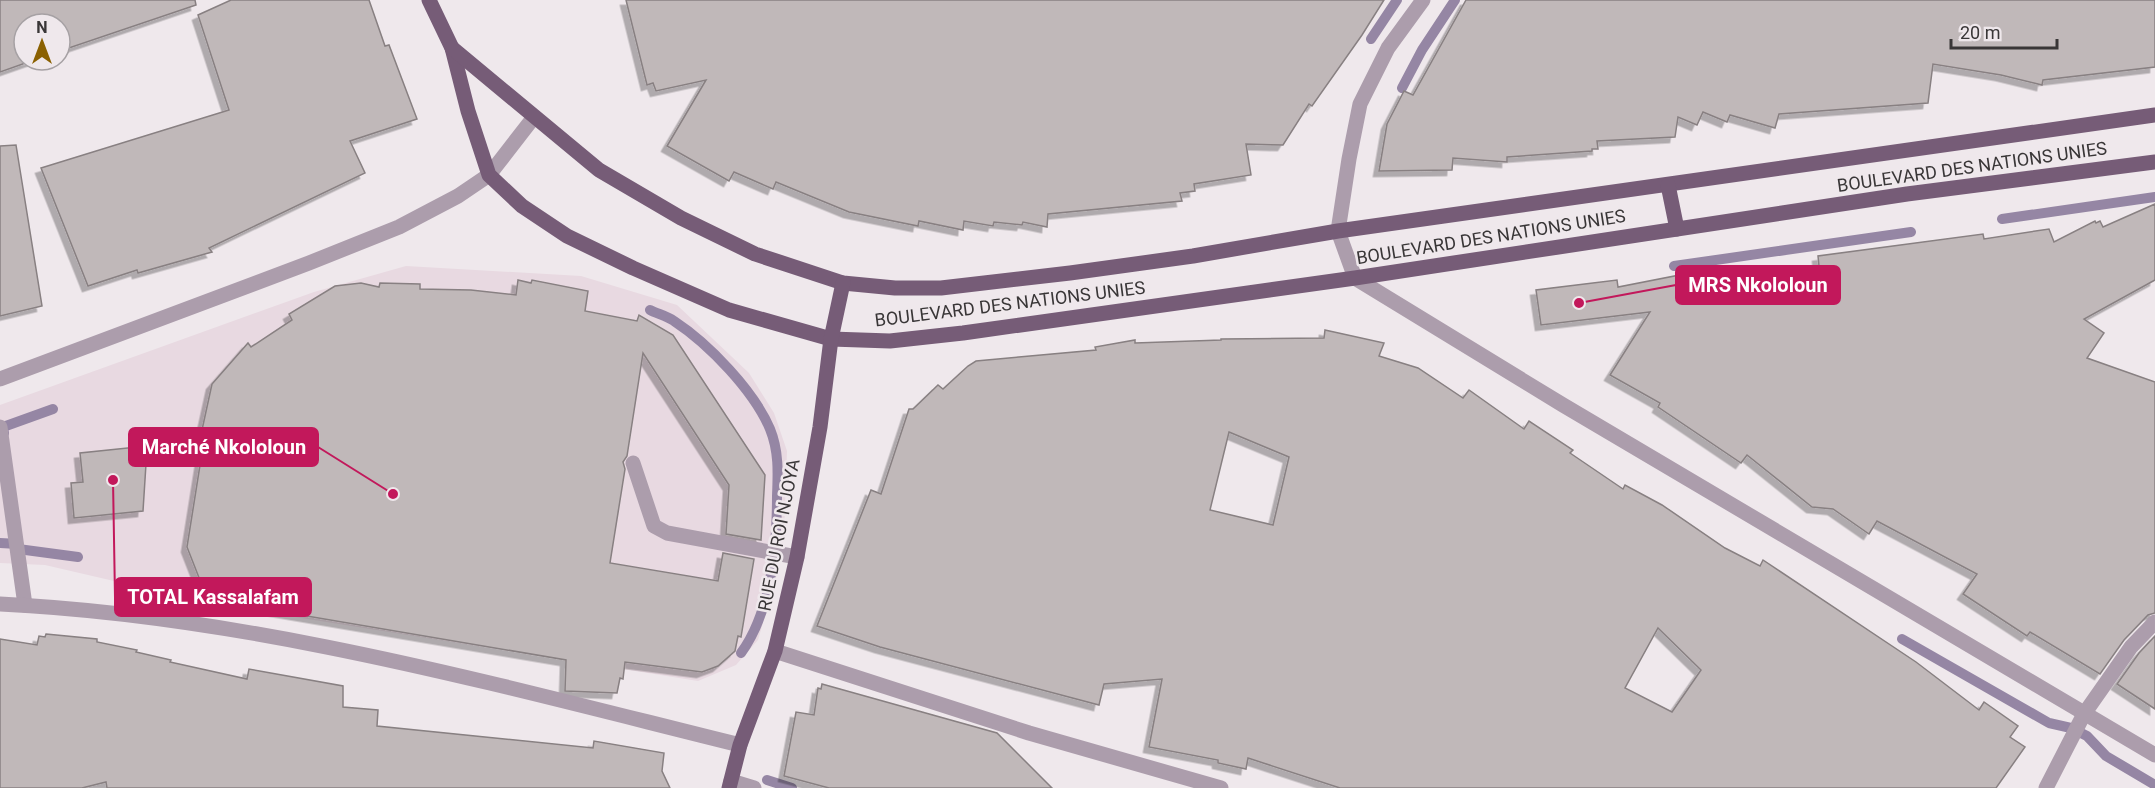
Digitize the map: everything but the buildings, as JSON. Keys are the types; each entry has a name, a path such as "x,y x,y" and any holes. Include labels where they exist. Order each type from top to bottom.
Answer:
{"main road":[{"path":"429,0 452,48 468,111 489,175"},
{"name":"BOULEVARD DES NATIONS UNIES","path":"452,48 599,170 681,218 755,254 843,283 895,288 941,288 988,283 1193,256 1338,231 2155,115"},
{"name":"BOULEVARD DES NATIONS UNIES","path":"489,175 522,206 567,236 729,310 831,339 890,341 1354,278 1907,194 2155,162"},
{"path":"1668,185 1677,229"},
{"name":"RUE DU ROI NJOYA","path":"730,785 740,745 775,651 797,557 820,427 831,339 843,283"}],"street":[{"path":"1423,0 1388,48 1360,104 1348,159 1338,231 1354,278 1524,382 2155,755"},
{"path":"0,379 399,227 458,196 489,175 534,117"},
{"path":"0,428 4,485 26,605"},
{"path":"633,463 654,526 667,533 797,557"},
{"path":"0,604 171,620 313,644 490,684 740,745"},
{"path":"2046,788 2084,714 2131,647 2155,622"},
{"path":"775,651 1029,733 1221,788"},
{"path":"730,785 753,788"}],"shaded area":[{"path":"406,266 581,276 677,305 749,373 774,413 787,451 784,537 778,571 758,640 736,665 698,681 213,604 45,565 0,563 0,405 314,292"}],"waterway":[{"path":"1371,39 1397,0"},
{"path":"1402,88 1422,50 1455,0"},
{"path":"2002,219 2155,197"},
{"path":"1674,266 1911,232"},
{"path":"650,310 674,321 716,355 753,399 763,414 773,437 778,470 774,557 766,598 751,637 741,653"},
{"path":"1,434 4,433 3,427 53,409"},
{"path":"0,543 18,544 18,549 78,557"},
{"path":"1902,639 2049,723 2071,728 2087,736 2106,756 2155,785"},
{"path":"767,780 792,788"}],"place":[{"name":"MRS Nkololoun","path":"1579,303"},
{"name":"TOTAL Kassalafam","path":"113,480"},
{"name":"Marché Nkololoun","path":"393,494"}]}
